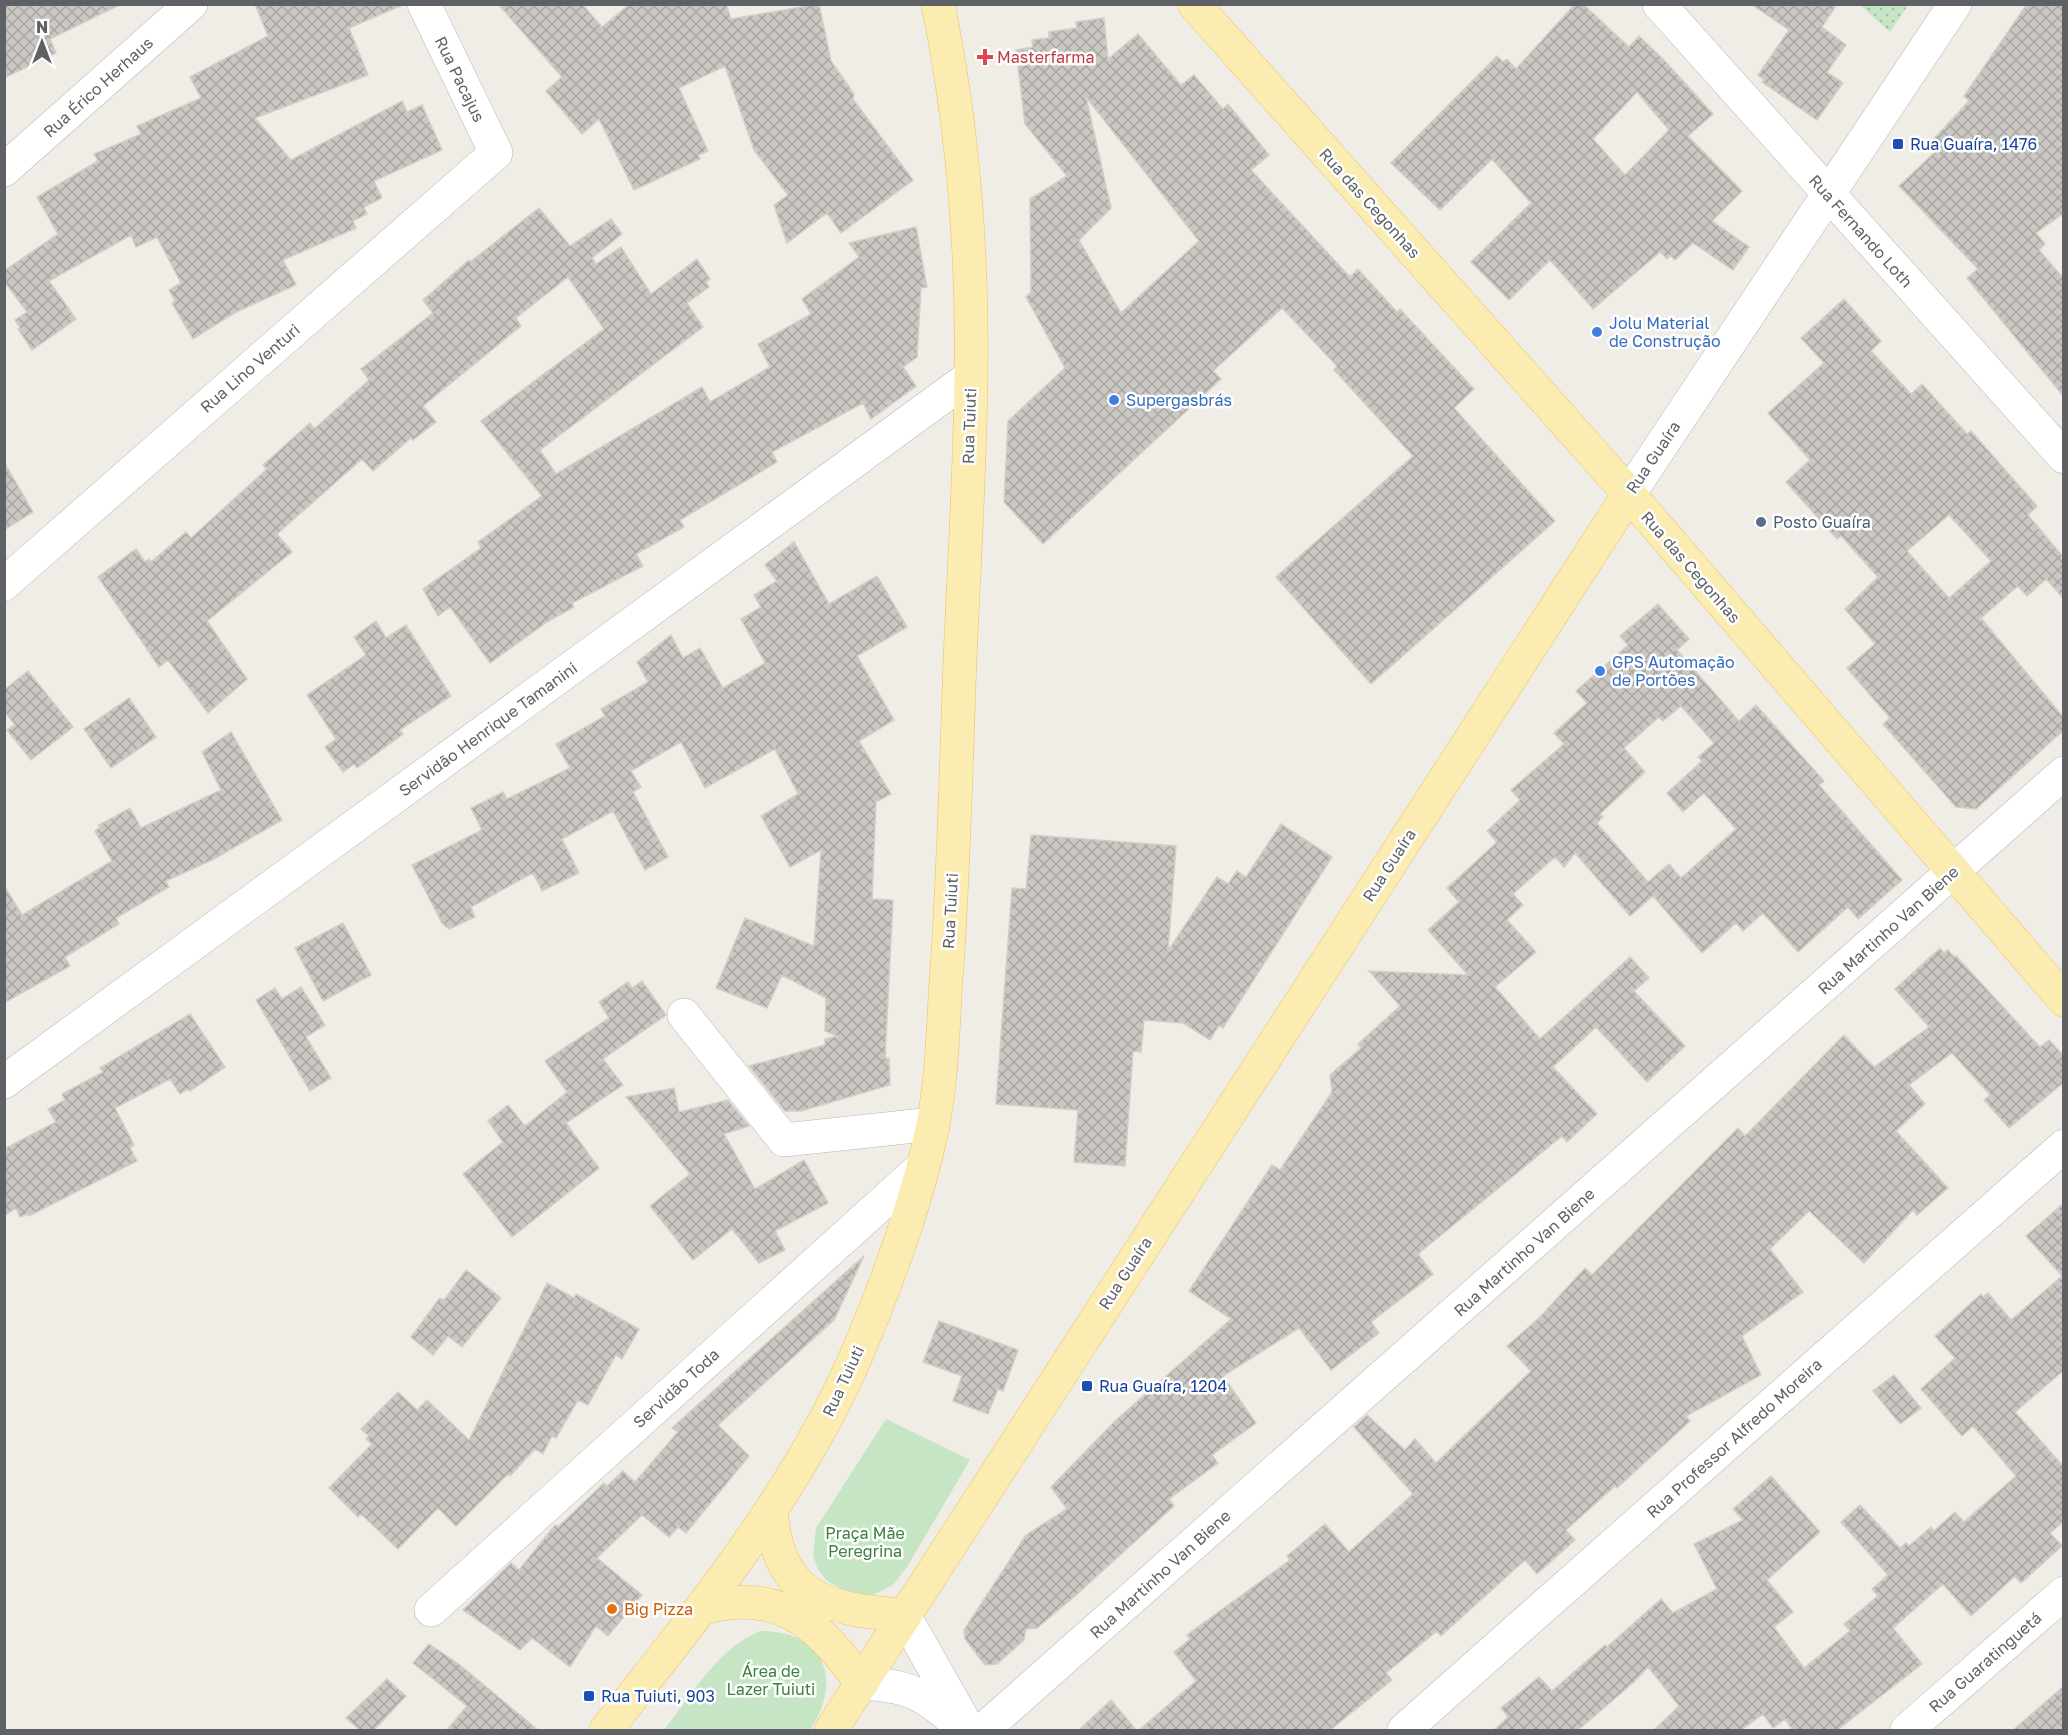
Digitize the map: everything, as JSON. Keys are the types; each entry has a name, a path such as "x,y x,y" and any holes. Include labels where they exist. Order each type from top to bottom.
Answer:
{"main road":[{"name":"Rua Tuiuti","path":"606,1731 702,1608 771,1510 822,1425 847,1376 878,1301 922,1167 933,1124 948,961 971,376 963,164 951,66 939,4"},
{"name":"Rua das Cegonhas","path":"1194,4 1629,494 2064,1000"},
{"name":"Rua Guaíra","path":"831,1731 1629,494"},
{"path":"771,1510 772,1535 780,1557 792,1578 810,1594 830,1605 842,1608 904,1615"},
{"path":"702,1608 729,1602 757,1602 785,1609 810,1623 830,1642 862,1683"}],"street":[{"name":"Rua Érico Herhaus","path":"4,170 191,4"},
{"name":"Rua Pacajus","path":"424,4 496,153"},
{"name":"Rua Fernando Loth","path":"1659,4 2064,457"},
{"name":"Rua Guaíra","path":"1629,494 1955,4"},
{"name":"Rua Lino Venturi","path":"4,584 496,153"},
{"name":"Servidão Henrique Tamanini","path":"4,1082 971,376"},
{"name":"Rua Martinho Van Biene","path":"983,1731 2064,773"},
{"path":"684,1015 784,1140 933,1124"},
{"name":"Rua Professor Alfredo Moreira","path":"1404,1731 2064,1146"},
{"name":"Servidão Toda","path":"431,1610 922,1167"},
{"name":"Rua Guaratinguetá","path":"1907,1731 2064,1593"},
{"path":"904,1615 969,1731"},
{"path":"862,1683 892,1685 911,1690 930,1700 964,1731"}],"green space":[{"path":"1860,5 1908,5 1890,32"},
{"name":"Praça Mãe Peregrina","path":"886,1419 970,1460 907,1567 893,1585 873,1595 851,1595 826,1580 818,1569 813,1556 816,1528"},
{"name":"Área de Lazer Tuiuti","path":"761,1631 783,1633 800,1639 813,1649 822,1662 826,1677 825,1693 820,1711 810,1730 664,1730 719,1660 746,1638"}],"building":[{"path":"4,4 121,4 50,39 56,53 4,78"},
{"path":"255,4 405,4 349,28 368,75 255,118 291,160 402,101 407,112 422,105 442,150 374,181 382,198 364,207 367,214 353,221 356,228 283,260 296,285 236,312 193,339 172,303 175,301 169,290 181,283 157,237 136,247 131,235 49,281 76,319 32,350 18,329 20,328 15,320 27,312 4,281 4,271 58,234 37,197 98,161 94,154 141,134 137,126 201,98 190,77 268,36"},
{"path":"498,4 582,4 602,27 630,4 726,4 731,19 819,4 831,61 854,94 853,99 913,180 841,233 827,213 787,243 774,205 788,195 754,150 725,66 679,88 708,151 698,155 700,159 634,190 599,119 582,134 546,91 562,77"},
{"path":"1575,4 1583,4 1629,47 1639,36 1713,114 1688,136 1742,191 1712,221 1749,247 1733,270 1693,243 1675,260 1670,255 1667,259 1660,252 1593,309 1550,260 1509,300 1471,262 1531,203 1492,159 1440,210 1391,163 1497,56 1503,62 1507,59 1516,69","holes":["1637,92 1669,130 1625,175 1593,139"]},
{"path":"1751,4 1837,4 1822,27 1846,45 1827,72 1843,83 1817,120 1762,82 1764,80 1758,75 1789,30"},
{"path":"2027,4 2064,4 2064,213 2036,233 2045,244 2039,250 2064,279 2064,397 1967,278 1978,269 1899,186 1935,152 1928,145 1969,101 1964,96"},
{"path":"1104,18 1108,59 1138,34 1181,85 1194,75 1223,109 1228,104 1269,155 1251,170 1350,277 1358,269 1397,312 1400,309 1474,389 1454,408 1555,521 1371,684 1276,577 1413,456 1334,370 1337,366 1282,308 1213,371 1221,379 1043,544 1004,502 1008,421 1065,368 1026,297 1031,292 1030,199 1067,176 1025,124 1016,50 1033,47 1032,40 1049,38 1049,32 1077,28 1076,22","holes":["1086,97 1199,241 1121,313 1079,240 1111,208"]},
{"path":"539,208 570,246 611,219 622,234 592,258 596,264 621,247 651,294 697,259 710,279 706,282 709,287 687,303 703,327 540,450 556,474 702,387 710,402 770,367 758,344 811,314 802,299 859,257 849,243 916,227 927,287 921,288 917,357 903,367 916,386 871,419 863,403 772,452 777,462 680,520 684,527 636,554 643,566 572,603 574,607 547,622 490,663 450,607 438,616 423,589 481,548 478,542 542,496 481,421 604,329 568,277 516,318 521,326 423,406 436,422 413,440 411,438 373,471 362,459 277,534 292,552 207,621 247,679 208,713 168,660 159,667 98,577 136,549 145,562 149,559 151,562 186,532 191,538 267,469 263,465 310,423 314,429 369,380 361,369 433,313 423,300 469,260 470,262"},
{"path":"1844,299 1881,341 1871,351 1911,394 1922,384 1967,434 1971,431 2037,506 2028,515 2064,558 2064,599 2046,579 2027,596 2018,586 1981,618 2064,718 2064,730 1976,809 1956,807 1883,724 1890,718 1847,668 1875,644 1845,609 1878,577 1841,536 1837,539 1786,482 1810,460 1768,413 1824,363 1801,338","holes":["1949,515 1991,561 1949,598 1907,551"]},
{"path":"4,462 33,512 4,530"},
{"path":"794,542 829,604 877,576 907,627 857,656 894,720 859,741 891,794 876,802 872,899 893,900 885,1058 889,1058 890,1085 801,1111 785,1111 749,1066 825,1045 825,1039 837,1036 825,1031 826,998 782,975 767,1008 716,988 745,918 814,946 821,850 790,867 761,816 798,794 775,749 705,788 681,742 631,771 641,787 633,792 668,857 645,870 613,811 562,839 579,873 542,891 533,873 471,907 475,917 449,929 442,923 412,865 482,830 471,808 503,792 507,799 570,768 556,744 605,716 601,709 648,682 637,662 671,635 683,658 700,648 723,688 765,663 741,619 761,607 754,595 777,581 765,565"},
{"path":"1658,604 1689,639 1677,650 1739,721 1756,705 1824,781 1819,785 1902,880 1858,919 1848,907 1798,952 1763,913 1743,931 1736,923 1702,953 1653,896 1630,916 1575,853 1564,867 1555,857 1513,894 1523,905 1507,920 1536,952 1495,987 1540,1039 1630,957 1649,978 1634,991 1685,1046 1647,1082 1596,1027 1553,1067 1597,1114 1567,1142 1562,1136 1418,1254 1433,1274 1371,1322 1379,1333 1331,1370 1299,1328 1223,1376 1256,1423 1212,1455 1218,1463 1169,1499 1174,1506 1075,1596 1037,1628 1026,1629 1024,1640 997,1664 985,1665 965,1639 964,1630 1026,1535 1067,1509 1051,1487 1115,1421 1231,1319 1189,1291 1272,1165 1280,1170 1332,1092 1330,1075 1361,1048 1358,1044 1400,1006 1369,971 1468,975 1428,930 1459,902 1447,888 1497,842 1487,831 1520,800 1511,790 1564,744 1554,733 1587,703 1576,691 1628,645 1620,636","holes":["1681,706 1714,743 1698,757 1702,761 1667,793 1683,812 1704,793 1736,829 1681,878 1669,864 1648,882 1597,823 1603,817 1600,814 1645,772 1624,748 1659,717 1663,721"]},
{"path":"376,621 386,638 406,625 451,696 400,730 403,734 357,768 354,764 343,772 325,747 336,739 307,695 366,655 354,637"},
{"path":"28,671 73,727 31,760 7,730 15,725 4,711 4,690"},
{"path":"129,698 156,737 111,768 84,729"},
{"path":"231,732 282,820 214,859 166,881 169,887 116,918 119,924 65,957 70,966 4,1003 4,885 22,915 112,861 95,831 100,827 99,825 130,808 141,828 221,790 202,752"},
{"path":"1281,824 1332,857 1223,1028 1219,1025 1210,1040 1183,1023 1144,1020 1141,1052 1133,1051 1125,1166 1074,1162 1078,1110 996,1104 1012,888 1026,889 1031,835 1176,846 1168,951 1217,877 1228,884 1237,871 1246,877"},
{"path":"343,923 371,975 323,1001 295,948"},
{"path":"1940,948 1944,953 1948,950 1954,957 1956,956 2040,1047 2049,1040 2064,1056 2064,1082 2009,1128 1984,1100 1990,1095 1952,1053 1909,1085 1925,1104 1896,1131 1948,1188 1917,1215 1913,1210 1864,1263 1809,1211 1770,1249 1803,1292 1742,1336 1761,1375 1686,1416 1690,1421 1617,1488 1615,1486 1566,1530 1575,1540 1537,1574 1525,1560 1441,1636 1437,1631 1386,1673 1392,1680 1329,1731 1138,1731 1196,1681 1174,1652 1190,1639 1187,1635 1290,1560 1287,1556 1325,1524 1349,1552 1413,1494 1354,1427 1367,1415 1405,1450 1415,1439 1436,1463 1531,1371 1507,1346 1539,1318 1585,1268 1592,1275 1738,1128 1745,1136 1844,1035 1874,1067 1929,1027 1895,989"},
{"path":"642,981 666,1015 603,1059 623,1085 566,1123 599,1168 512,1237 463,1174 503,1142 488,1121 508,1105 525,1126 567,1092 545,1061 609,1018 599,1002 628,982 632,988"},
{"path":"301,987 325,1025 306,1037 331,1078 310,1091 256,1000 275,988 282,999"},
{"path":"190,1014 225,1067 190,1091 188,1089 180,1094 170,1079 115,1108 134,1145 130,1148 137,1161 29,1216 28,1214 20,1217 16,1208 4,1216 4,1149 56,1122 48,1109 65,1100 62,1094 103,1072 100,1068"},
{"path":"674,1088 679,1112 728,1100 749,1126 724,1134 755,1189 804,1160 828,1203 775,1231 785,1250 759,1263 732,1229 693,1260 650,1206 690,1174 626,1097"},
{"path":"2064,1203 2064,1370 2015,1412 2064,1467 2064,1521 2050,1533 2062,1546 2021,1583 2015,1576 1971,1616 1943,1584 1893,1628 1922,1664 1836,1731 1793,1731 1785,1719 1773,1728 1763,1714 1740,1731 1653,1731 1679,1706 1648,1667 1577,1731 1493,1731 1508,1717 1501,1708 1539,1677 1552,1691 1605,1645 1607,1647 1661,1599 1673,1613 1717,1589 1694,1544 1743,1520 1733,1509 1771,1476 1820,1532 1767,1580 1793,1612 1774,1627 1804,1668 1850,1631 1844,1624 1878,1596 1872,1589 1888,1575 1841,1522 1860,1505 1900,1548 1906,1543 1909,1546 1931,1527 1934,1531 1955,1512 1964,1522 2016,1476 1973,1426 1962,1436 1921,1389 1955,1358 1935,1336 1981,1294 1983,1297 1988,1293 2011,1320 2062,1276 2026,1236"},
{"path":"864,1256 834,1320 718,1425 749,1456 686,1533 678,1527 669,1537 642,1515 597,1558 642,1595 608,1636 596,1626 570,1667 532,1638 520,1650 463,1610 511,1563 519,1570 555,1525 558,1527 604,1483 607,1486 623,1471 635,1482 678,1432 672,1428"},
{"path":"466,1270 501,1298 462,1347 448,1336 433,1355 411,1337 439,1299 445,1299"},
{"path":"547,1283 574,1298 576,1294 639,1329 622,1359 616,1355 588,1405 578,1400 556,1438 552,1436 543,1454 535,1449 510,1476 508,1474 456,1526 438,1508 398,1549 361,1514 358,1517 329,1488 372,1444 366,1439 369,1436 361,1429 398,1392 417,1410 427,1400 469,1440"},
{"path":"939,1321 1018,1350 1003,1391 998,1389 988,1414 953,1401 962,1376 923,1362"},
{"path":"1894,1375 1921,1408 1900,1424 1873,1391"},
{"path":"429,1644 460,1665 539,1731 446,1731 467,1706 413,1663"},
{"path":"387,1679 406,1696 373,1731 361,1731 346,1718"},
{"path":"2064,1686 2064,1731 2012,1731"},
{"path":"1111,1700 1137,1731 1078,1731"}],"place":[{"name":"Masterfarma","path":"985,57"},
{"name":"Rua Guaíra, 1476","path":"1898,144"},
{"name":"Jolu Material de Construção","path":"1597,332"},
{"name":"Supergasbrás","path":"1114,400"},
{"name":"Posto Guaíra","path":"1761,522"},
{"name":"GPS Automação de Portões","path":"1600,671"},
{"name":"Rua Guaíra, 1204","path":"1087,1386"},
{"name":"Big Pizza","path":"612,1609"},
{"name":"Rua Tuiuti, 903","path":"589,1696"}]}
